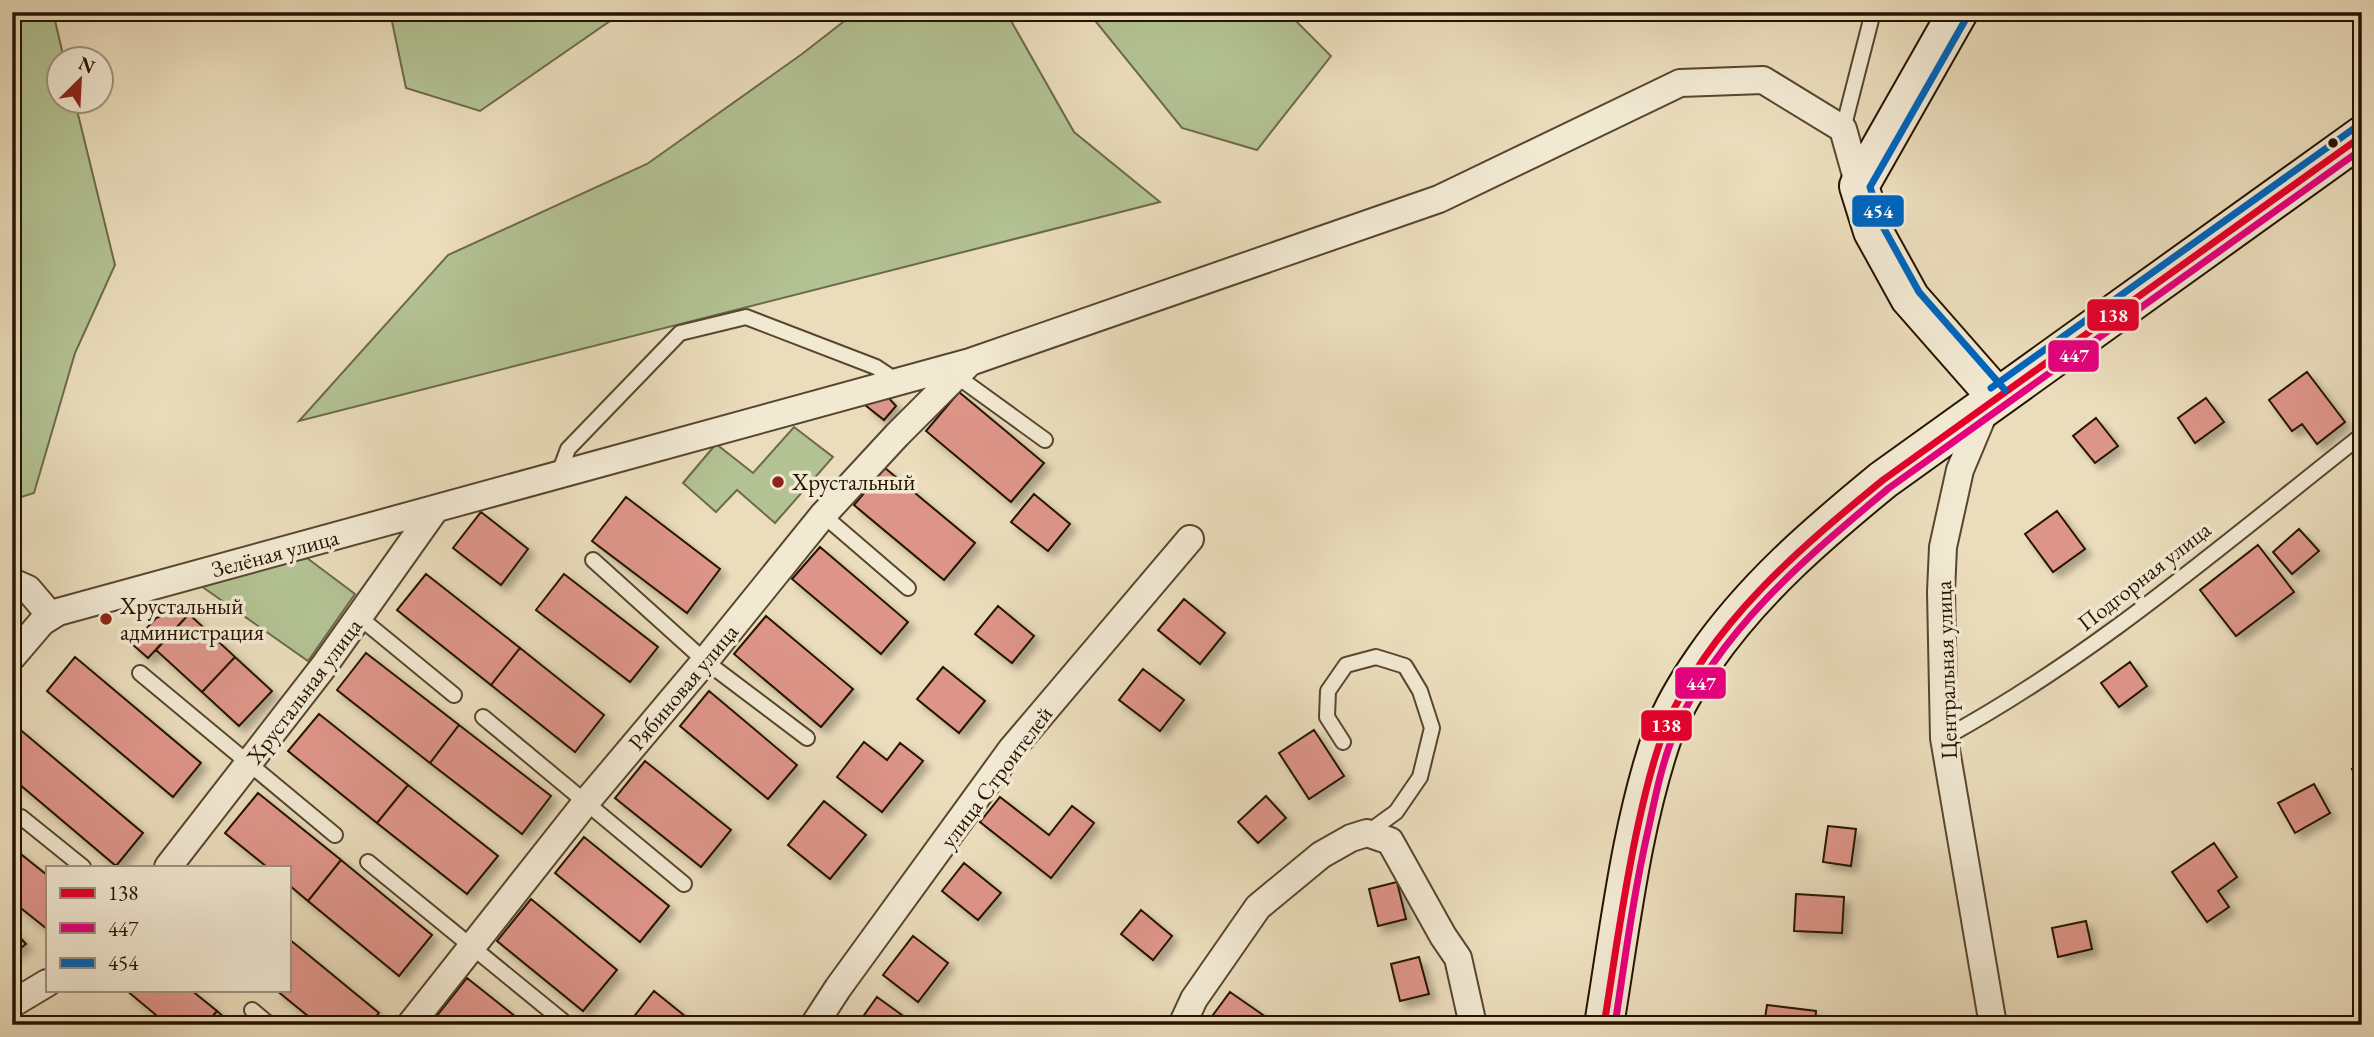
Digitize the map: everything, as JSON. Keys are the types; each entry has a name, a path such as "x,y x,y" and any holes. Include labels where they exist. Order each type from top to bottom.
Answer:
{"street":[{"path":"1859,186 1958,12"},
{"name":"Зелёная улица","path":"12,657 41,621 58,612 898,382 964,369 1439,199 1680,83 1763,80 1843,129"},
{"path":"1843,129 1873,231 1910,298 1993,400"},
{"path":"1604,1025 1644,802 1664,733 1687,685 1724,631 1758,592 1820,531 1883,480 2362,136"},
{"name":"Рябиновая улица","path":"410,1025 587,802 705,662 823,514 964,369"},
{"name":"Центральная улица","path":"1993,400 1961,470 1943,547 1941,592 1944,738 1993,1025"},
{"name":"Хрустальная улица","path":"169,866 249,765 434,511"},
{"name":"улица Строителей","path":"814,1025 1011,750 1190,539"},
{"path":"12,582 28,589 51,616"},
{"path":"1182,1025 1194,999 1258,907 1321,855 1350,838 1367,833 1390,841 1458,958 1473,1025"},
{"path":"12,1004 46,984"}],"lane":[{"path":"1843,129 1873,12"},
{"path":"558,476 568,449 680,333 746,317 876,367 898,382"},
{"path":"964,369 1045,440"},
{"name":"Подгорная улица","path":"1944,738 1998,709 2096,643 2362,435"},
{"path":"823,514 908,588"},
{"path":"593,560 705,662 807,738"},
{"path":"359,617 454,695"},
{"path":"1343,742 1327,717 1328,691 1346,665 1376,657 1405,666 1420,691 1432,728 1420,777 1396,811 1367,833"},
{"path":"140,673 335,835"},
{"path":"483,717 684,884"},
{"path":"21,817 82,866"},
{"path":"368,862 564,1022"},
{"path":"252,1010 270,1025"}],"green space":[{"path":"12,12 53,12 61,46 46,46 46,116 78,116 115,265 75,353 34,493 12,500"},
{"path":"390,12 623,12 480,111 406,88"},
{"path":"856,12 1006,12 1074,132 1160,202 299,421 448,255 647,164 802,54"},
{"path":"1088,12 1287,12 1331,56 1257,150 1182,128"},
{"name":"Хрустальный","path":"794,427 833,457 775,523 737,490 716,512 683,483 716,444 753,473"},
{"path":"307,558 355,594 308,661 201,586"}],"building":[{"path":"2307,372 2345,422 2317,444 2302,424 2292,431 2269,400"},
{"path":"959,392 1044,463 1011,502 926,431"},
{"path":"887,396 896,406 884,420 865,405"},
{"path":"2206,398 2224,422 2195,443 2178,418"},
{"path":"2096,418 2118,446 2095,463 2073,436"},
{"path":"885,468 975,543 944,580 854,505"},
{"path":"1034,494 1070,524 1048,551 1011,522"},
{"path":"626,497 720,569 687,613 592,541"},
{"path":"2057,511 2085,549 2053,572 2025,534"},
{"path":"481,512 528,549 501,585 453,548"},
{"path":"2299,529 2319,551 2292,574 2273,552"},
{"path":"2258,545 2294,592 2236,636 2200,590"},
{"path":"820,547 908,622 881,654 792,579"},
{"path":"426,574 520,648 491,685 397,610"},
{"path":"564,574 658,647 630,682 536,610"},
{"path":"1184,599 1225,633 1200,664 1158,630"},
{"path":"998,606 1034,636 1012,663 975,634"},
{"path":"181,608 189,614 148,658 132,644 156,618"},
{"path":"189,614 235,657 202,692 156,650"},
{"path":"766,616 853,689 821,727 734,654"},
{"path":"520,648 604,715 575,752 491,685"},
{"path":"366,653 459,725 430,763 337,690"},
{"path":"75,657 201,763 173,797 47,691"},
{"path":"235,657 272,691 239,726 202,692"},
{"path":"2130,662 2147,686 2119,707 2101,683"},
{"path":"943,667 985,701 959,733 917,699"},
{"path":"1143,669 1184,700 1160,731 1119,700"},
{"path":"709,691 797,765 768,799 680,726"},
{"path":"319,714 408,785 377,823 288,751"},
{"path":"459,725 551,796 522,834 430,763"},
{"path":"17,727 143,833 116,866 12,778 12,732"},
{"path":"1314,730 1344,776 1309,799 1279,753"},
{"path":"864,742 887,760 900,743 923,761 882,812 837,777"},
{"path":"645,761 731,830 701,867 615,798"},
{"path":"2362,763 2362,784 2352,769"},
{"path":"2314,784 2330,813 2295,833 2278,803"},
{"path":"408,785 498,856 467,894 377,823"},
{"path":"258,793 341,860 308,901 290,886 290,866 266,866 225,833"},
{"path":"1266,796 1286,818 1258,843 1238,822"},
{"path":"1000,797 1049,835 1072,806 1094,823 1051,878 980,822"},
{"path":"824,801 866,835 830,879 788,845"},
{"path":"1828,826 1856,829 1851,866 1823,862"},
{"path":"584,837 669,906 640,942 555,873"},
{"path":"2214,843 2237,877 2218,891 2229,907 2207,922 2172,872"},
{"path":"12,847 46,874 46,928 12,901"},
{"path":"341,860 432,935 399,976 308,901"},
{"path":"964,863 1001,893 978,920 942,891"},
{"path":"1397,882 1406,919 1378,926 1369,889"},
{"path":"1796,894 1844,897 1842,933 1794,931"},
{"path":"531,899 617,970 583,1011 497,941"},
{"path":"1141,910 1172,936 1153,960 1121,934"},
{"path":"2086,921 2092,949 2058,957 2052,928"},
{"path":"12,929 26,944 12,955"},
{"path":"913,936 948,963 918,1002 883,975"},
{"path":"290,940 379,1013 369,1025 319,1025 278,992 290,992"},
{"path":"1419,957 1429,994 1400,1001 1391,964"},
{"path":"467,978 526,1025 446,1025 436,1017"},
{"path":"654,991 691,1021 688,1025 639,1025 632,1019"},
{"path":"128,992 193,992 217,1011 205,1025 168,1025"},
{"path":"1230,992 1273,1022 1272,1025 1227,1025 1213,1015"},
{"path":"877,997 906,1018 901,1025 857,1025"},
{"path":"1767,1005 1816,1011 1815,1025 1764,1025"},
{"path":"217,1011 233,1025 205,1025"}],"transit line":[{"name":"454","path":"1967,17 1870,187 1883,227 1919,292 2005,390"},
{"name":"454","path":"1991,388 2356,127"},
{"name":"138","path":"1604,1025 1624,897 1658,748 1686,687 1733,620 1790,560 1883,480 2362,136"},
{"name":"447","path":"1615,1025 1639,875 1667,752 1694,693 1741,627 1797,568 1889,488 2362,149"}],"place":[{"name":"Хрустальный","path":"778,482"},
{"name":"Хрустальный администрация","path":"106,619"}]}
